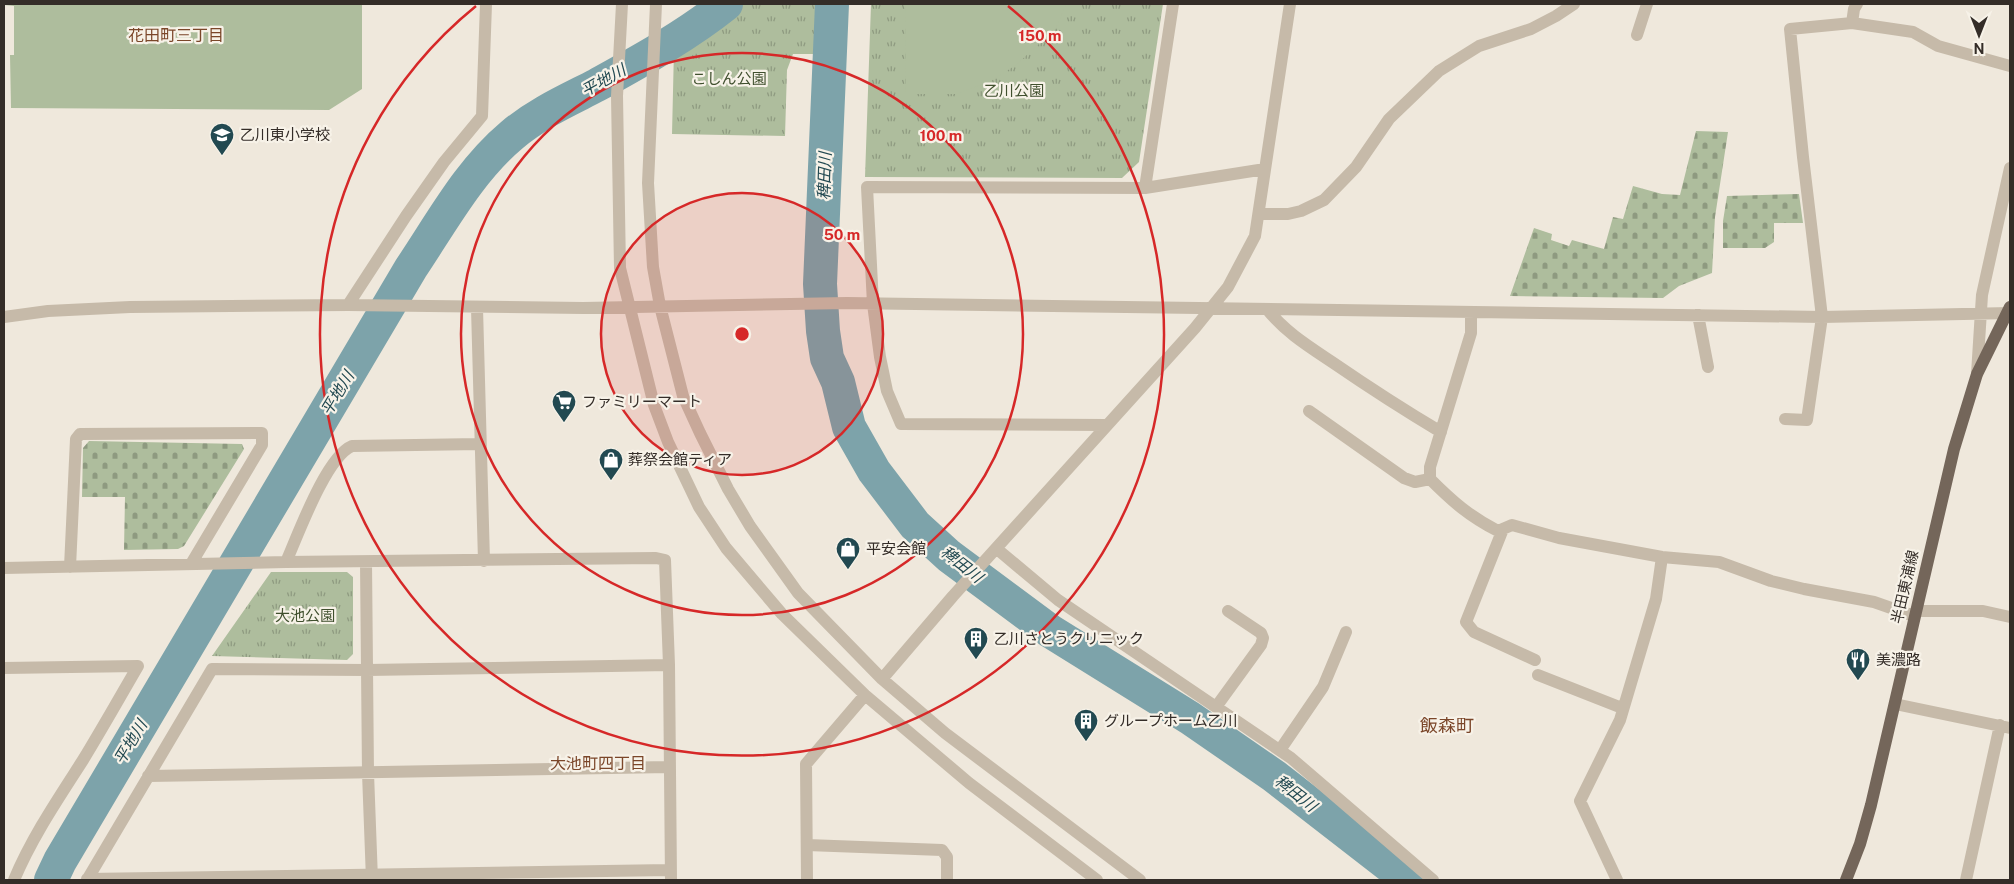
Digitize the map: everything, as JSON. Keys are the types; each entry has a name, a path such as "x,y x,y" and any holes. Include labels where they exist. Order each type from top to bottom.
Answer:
{"main road":[{"name":"半田東浦線","path":"1846,880 1860,844 1869,813 1954,449 1978,374 2010,311"}],"street":[{"path":"348,305 444,162 482,116 486,4"},
{"path":"622,4 617,96 620,268 628,308 654,405 668,442 699,507 726,548 782,614 865,695 969,783 1097,880"},
{"path":"656,4 648,183 653,267 660,306 683,396 728,489 750,526 798,593 882,680 945,733 1140,880"},
{"path":"1146,188 1173,4"},
{"path":"882,680 1228,287 1255,236 1290,4"},
{"path":"1259,214 1301,212 1324,200 1356,167 1389,119 1439,71 1478,46 1531,29 1574,4"},
{"path":"1637,35 1647,4"},
{"path":"1852,23 1856,4"},
{"path":"1785,419 1807,420 1822,317 1790,29 1852,23 1913,32 1938,46 2010,66"},
{"path":"1978,374 1979,315 1982,295 2010,168"},
{"path":"1106,425 901,424 887,391 880,357 873,304 867,187 1146,188 1265,169"},
{"path":"4,317 48,311 130,307 348,305 477,308 628,308 776,304 873,304 1822,317 1979,315 2010,311"},
{"path":"477,308 484,561"},
{"path":"1267,309 1279,324 1318,353 1383,397 1440,432"},
{"path":"1471,312 1471,334 1430,467 1430,478 1453,502 1482,522 1498,531 1512,525 1559,538 1662,556 1719,562 1771,581 1874,602 1915,614 1983,611 2010,617"},
{"path":"1698,315 1708,367"},
{"path":"1309,411 1404,478 1415,482 1430,478"},
{"path":"70,566 76,439 80,434 262,433 262,446 191,564"},
{"path":"286,562 315,494 343,450 352,446 480,444"},
{"path":"1503,529 1466,622 1474,632 1535,660"},
{"path":"994,552 1058,600 1291,758 1432,880"},
{"path":"1618,880 1580,801 1620,720 1622,708 1634,676 1656,599 1662,556"},
{"path":"4,568 286,562 656,558 665,560 669,665 670,875 87,880"},
{"path":"366,562 368,773 372,877"},
{"path":"1216,707 1261,644 1263,638 1261,633 1228,610"},
{"path":"1280,750 1323,687 1346,632"},
{"path":"87,880 212,669 367,670 669,665"},
{"path":"4,668 138,666 26,851 14,880"},
{"path":"1538,675 1622,708"},
{"path":"807,880 806,764 865,695"},
{"path":"1895,704 2005,727 1966,880"},
{"path":"148,776 669,766"},
{"path":"807,845 942,850 947,857 947,880"}],"green space":[{"path":"4,4 362,4 362,89 329,110 11,108 10,55 14,55 14,6"},
{"name":"こしん公園","path":"734,4 820,4 818,54 793,54 787,70 785,136 672,134 674,49"},
{"name":"乙川公園","path":"871,4 1163,4 1139,162 1122,178 865,177"},
{"path":"905,4 1066,4 1056,28 1016,65 991,81 956,94 906,94"},
{"path":"1696,131 1728,132 1715,217 1712,273 1679,286 1663,298 1510,296 1534,228 1552,234 1551,240 1569,246 1572,240 1604,249 1613,217 1623,219 1633,186 1662,194 1680,195"},
{"path":"1799,194 1803,223 1774,223 1774,242 1765,248 1723,248 1723,221 1727,196"},
{"path":"89,441 242,444 244,449 184,546 178,549 124,550 125,497 82,497 83,448"},
{"name":"大池公園","path":"271,572 347,572 353,577 353,654 347,660 212,656"}],"waterway":[{"name":"平地川","path":"51,880 60,861 411,268 469,181 497,149 532,120 663,47 695,27 726,4"},
{"name":"稗田川","path":"832,4 820,284 823,331 827,358 838,382 849,427 874,471 915,525 949,556 1050,631 1190,718 1274,776 1408,880"}],"place":[{"name":"乙川東小学校","path":"222,156"},
{"name":"ファミリーマート","path":"564,423"},
{"name":"葬祭会館ティア","path":"611,481"},
{"name":"平安会館","path":"848,570"},
{"name":"乙川さとうクリニック","path":"976,660"},
{"name":"美濃路","path":"1858,681"},
{"name":"グループホーム乙川","path":"1086,742"}],"district":[{"name":"花田町三丁目","path":"176,35"},
{"name":"飯森町","path":"1447,726"},
{"name":"大池町四丁目","path":"598,763"}]}
